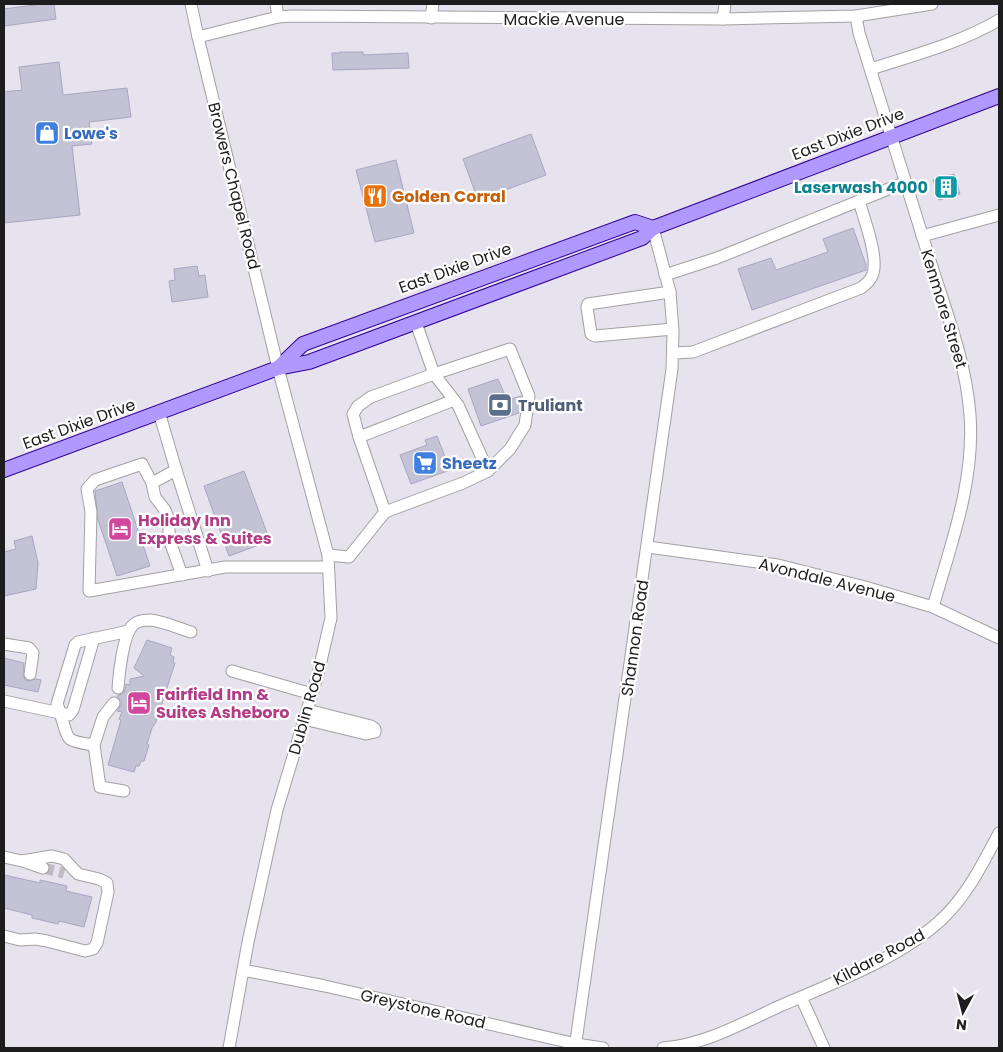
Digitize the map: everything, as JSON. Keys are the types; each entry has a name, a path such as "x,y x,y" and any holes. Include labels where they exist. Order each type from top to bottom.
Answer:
{"main road":[{"name":"East Dixie Drive","path":"4,470 278,368 309,362 416,323 642,238 653,228 999,96"},
{"name":"East Dixie Drive","path":"278,368 303,344 373,317 635,222 653,228"}],"street":[{"name":"Browers Chapel Road","path":"191,4 278,368"},
{"path":"276,4 278,17"},
{"path":"431,18 433,4"},
{"path":"722,19 725,4"},
{"name":"Mackie Avenue","path":"198,37 278,17 722,19 856,16 932,4"},
{"name":"Kenmore Street","path":"856,16 958,349 970,415 969,451 964,498 933,607"},
{"path":"871,69 937,48 983,30 999,20"},
{"path":"666,275 717,258 906,182"},
{"path":"673,353 693,352 861,288 872,277 874,268 872,246 859,201"},
{"path":"922,236 999,215"},
{"name":"Shannon Road","path":"576,1046 648,547 673,353 670,292 653,228"},
{"path":"670,292 588,304 587,307 591,334 595,336 673,329"},
{"path":"416,323 434,374 454,400 488,471"},
{"path":"328,555 349,557 386,512 464,483 488,471 510,449 525,425 529,396 510,349 371,397 358,406 353,414 386,512"},
{"name":"Dublin Road","path":"228,1048 277,810 318,674 331,618 328,555 278,368"},
{"path":"360,437 454,400"},
{"path":"159,412 208,571"},
{"path":"182,575 169,539 169,520 165,510 155,497 152,483 142,464 95,480 87,489 91,512 89,591 208,571 225,567 328,567"},
{"path":"152,483 176,470"},
{"name":"Avondale Avenue","path":"648,547 778,565 865,587 933,607 999,638"},
{"path":"118,688 119,669 129,631 133,624 151,620 191,632"},
{"path":"94,745 71,740 67,735 57,704 75,645 78,642 129,631"},
{"path":"4,701 69,715 73,710 94,638"},
{"path":"4,644 29,648 33,653 30,674"},
{"path":"232,671 312,694"},
{"path":"114,703 103,717 94,745 100,787 124,791"},
{"path":"306,714 371,726 375,729 375,732 366,734 306,714"},
{"name":"Kildare Road","path":"801,997 900,950 925,934 959,901 980,870 999,833"},
{"path":"22,861 52,856 64,859 78,874"},
{"path":"4,857 43,868"},
{"path":"4,936 20,940 35,939 47,941 85,951 93,949 97,943 108,892 107,884 99,879 64,872"},
{"name":"Greystone Road","path":"243,970 334,988 576,1046 603,1048"},
{"path":"663,1048 679,1047 717,1035 801,997 824,1048"}],"building":[{"path":"54,4 56,19 4,26 4,9"},
{"path":"363,52 363,55 408,53 409,68 333,70 332,53"},
{"name":"Lowe's","path":"59,62 63,95 127,88 131,117 89,122 92,144 72,146 80,215 4,223 4,92 22,90 19,67"},
{"path":"531,134 546,175 478,200 463,159"},
{"path":"396,160 414,233 375,242 356,170"},
{"name":"Laserwash 4000","path":"954,174 960,194 939,200 933,180"},
{"path":"853,228 866,270 752,310 738,269 771,258 776,270 828,252 823,239"},
{"path":"197,266 199,276 205,275 208,297 172,302 169,281 175,280 174,269"},
{"name":"Truliant","path":"498,379 507,400 521,396 519,413 481,426 468,389"},
{"name":"Sheetz","path":"437,436 450,470 411,484 400,455 427,445 425,440"},
{"path":"244,471 270,541 229,556 204,486"},
{"name":"Holiday Inn Express & Suites","path":"122,482 150,566 117,576 98,520 95,491"},
{"path":"32,536 38,563 36,589 4,596 4,552 16,549 14,541"},
{"name":"Fairfield Inn & Suites Asheboro","path":"147,640 172,648 170,655 174,657 173,662 175,663 156,722 152,728 144,761 141,761 139,766 136,766 134,772 108,765 121,720 119,719 122,712 117,711 121,701 117,696 124,693 126,684 130,685 130,679 144,676 134,668"},
{"path":"4,658 24,663 23,673 25,680 41,680 38,692 4,685"},
{"path":"4,875 40,883 40,880 67,886 66,891 92,897 84,927 59,921 58,924 32,918 32,915 4,908"}],"tunnel":[{"path":"43,868 64,873"}],"place":[{"name":"Lowe's","path":"47,133"},
{"name":"Laserwash 4000","path":"946,187"},
{"name":"Golden Corral","path":"375,196"},
{"name":"Truliant","path":"500,405"},
{"name":"Sheetz","path":"425,463"},
{"name":"Holiday Inn Express & Suites","path":"120,529"},
{"name":"Fairfield Inn & Suites Asheboro","path":"139,703"}]}
